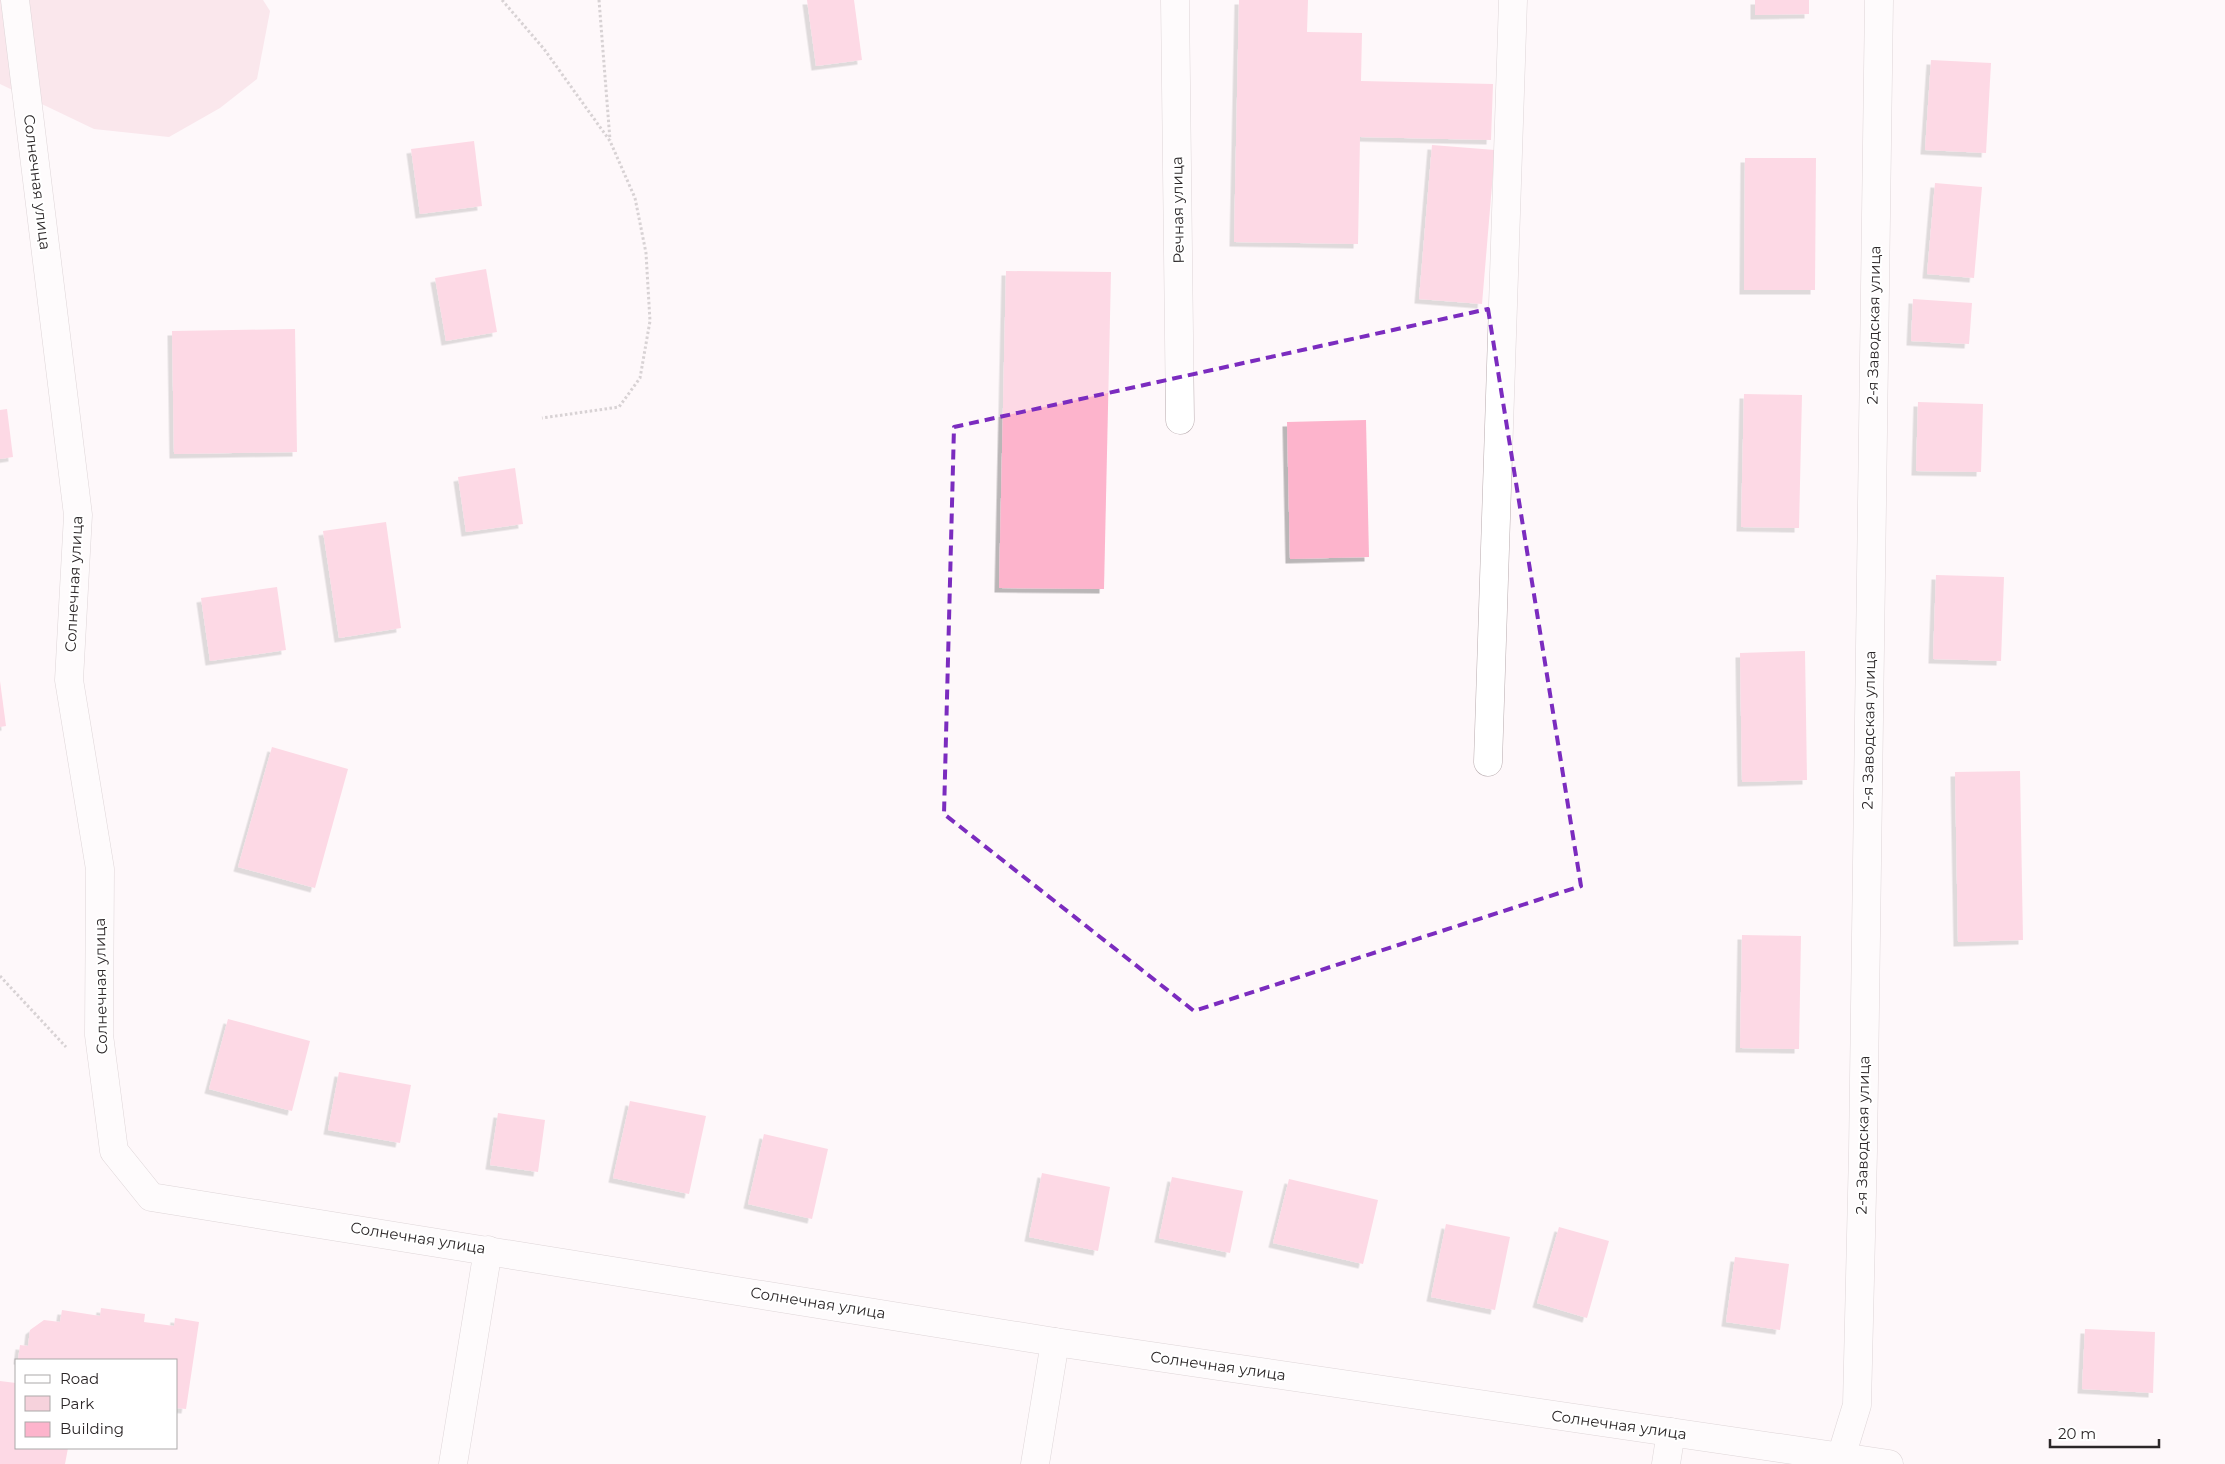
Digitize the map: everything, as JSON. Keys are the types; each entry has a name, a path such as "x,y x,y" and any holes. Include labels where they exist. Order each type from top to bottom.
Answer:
{"street":[{"name":"Солнечная улица","path":"15,0 78,514 69,680 100,869 98,1036 114,1151 151,1196 1055,1342 1889,1464"},
{"name":"Речная улица","path":"1175,0 1180,420"},
{"path":"1488,762 1513,0"},
{"name":"2-я Заводская улица","path":"1841,1457 1857,1405 1863,1151 1879,0"},
{"path":"453,1464 488,1250"},
{"path":"1035,1464 1055,1342"},
{"path":"1666,1464 1671,1432"}],"path":[{"path":"502,0 544,49 610,140 635,198 646,253 650,321 640,378 619,407 542,418"},
{"path":"599,0 610,140"},
{"path":"0,976 68,1049"}],"highlighted area":[{"path":"1488,309 1581,886 1194,1011 944,814 954,427"}],"green space":[{"path":"0,0 263,0 270,11 257,79 220,108 169,137 94,129 0,84"}],"building":[{"path":"807,0 854,0 862,60 816,66"},
{"path":"1239,0 1308,0 1307,32 1362,33 1361,81 1493,84 1491,140 1360,137 1358,244 1234,242"},
{"path":"1755,0 1809,0 1809,14 1755,15"},
{"path":"1931,60 1991,63 1986,153 1925,150"},
{"path":"474,141 482,206 420,214 411,149"},
{"path":"1432,145 1495,150 1482,304 1419,299"},
{"path":"1745,158 1816,158 1815,290 1744,290"},
{"path":"1935,183 1982,187 1974,278 1927,274"},
{"path":"486,269 497,332 446,341 435,278"},
{"path":"1006,271 1111,272 1104,589 999,588"},
{"path":"1913,299 1972,303 1969,344 1911,341"},
{"path":"295,329 297,452 174,454 172,331"},
{"path":"1744,394 1802,395 1799,528 1741,527"},
{"path":"1918,402 1983,404 1981,472 1916,471"},
{"path":"7,409 13,457 0,459 0,410"},
{"path":"1366,420 1369,557 1290,559 1287,422"},
{"path":"515,468 523,524 466,532 458,477"},
{"path":"386,522 401,628 339,638 323,531"},
{"path":"1936,575 2004,577 2001,661 1933,659"},
{"path":"277,587 286,650 210,661 201,598"},
{"path":"1805,651 1807,780 1742,782 1740,653"},
{"path":"0,681 6,726 0,727"},
{"path":"272,747 348,769 315,888 238,867"},
{"path":"2020,771 2023,940 1958,942 1955,772"},
{"path":"1742,935 1801,936 1799,1049 1740,1048"},
{"path":"228,1019 310,1041 292,1111 209,1089"},
{"path":"339,1072 411,1085 400,1143 328,1130"},
{"path":"630,1101 706,1116 689,1194 613,1178"},
{"path":"498,1113 545,1120 538,1172 490,1165"},
{"path":"764,1134 828,1149 812,1219 748,1204"},
{"path":"1042,1173 1110,1187 1098,1251 1029,1237"},
{"path":"1172,1177 1243,1191 1230,1253 1159,1238"},
{"path":"1289,1179 1378,1200 1363,1264 1273,1243"},
{"path":"1446,1224 1510,1237 1495,1310 1431,1297"},
{"path":"1559,1227 1609,1241 1587,1318 1537,1303"},
{"path":"1735,1257 1789,1264 1780,1330 1726,1322"},
{"path":"101,1308 145,1314 144,1322 174,1326 175,1318 199,1322 186,1409 178,1408 178,1359 18,1359 20,1345 28,1346 30,1330 44,1320 60,1322 62,1310 100,1316"},
{"path":"2085,1329 2155,1332 2153,1393 2082,1389"},
{"path":"0,1381 15,1383 15,1449 68,1449 65,1464 0,1464"}]}
